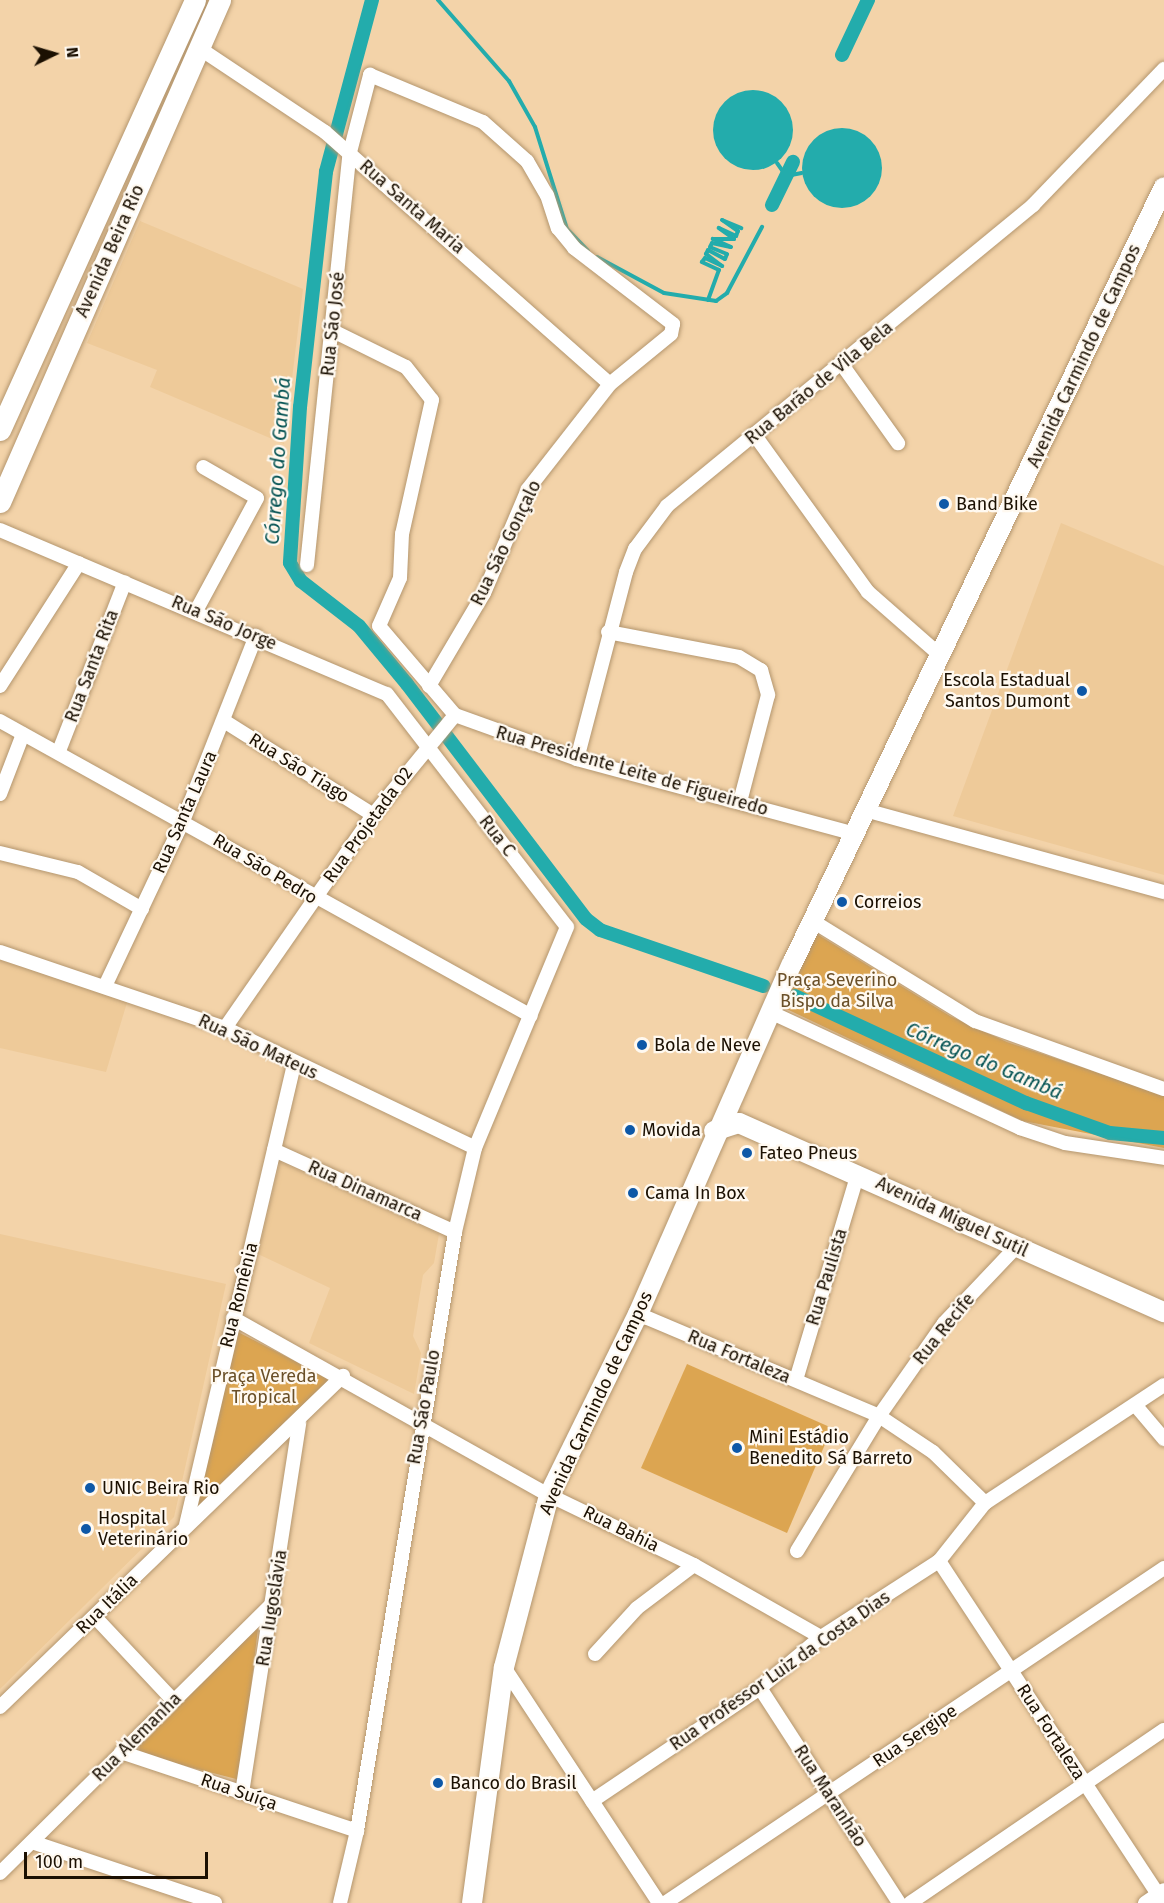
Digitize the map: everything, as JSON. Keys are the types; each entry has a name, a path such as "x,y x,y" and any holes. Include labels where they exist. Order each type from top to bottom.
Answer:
{"main road":[{"name":"Avenida Beira Rio","path":"0,430 195,0"},
{"name":"Avenida Beira Rio","path":"0,502 220,0"},
{"name":"Avenida Carmindo de Campos","path":"472,1903 504,1667 549,1494 638,1314 703,1159 728,1110 771,1012 855,834 869,812 1164,187"},
{"name":"Avenida Miguel Sutil","path":"728,1110 1016,1247 1164,1312"}],"street":[{"name":"Rua Santa Maria","path":"199,48 326,132 610,384"},
{"name":"Rua Barão de Vila Bela","path":"577,759 608,632 635,549 648,528 679,495 843,366 1033,205 1164,69"},
{"name":"Rua São José","path":"307,566 350,152 370,75 388,80 483,122 527,161 547,195 558,228 574,248 669,317 671,334"},
{"name":"Rua Presidente Leite de Figueiredo","path":"333,332 406,367 432,400 402,534 400,578 379,621 453,717 577,759 855,834"},
{"name":"Rua São Gonçalo","path":"429,686 484,593 528,489 610,384 671,334"},
{"path":"843,366 898,443"},
{"path":"754,435 868,592 942,657"},
{"path":"196,611 257,498 203,467"},
{"name":"Rua São Jorge","path":"0,530 256,636 387,694 430,742"},
{"path":"0,686 79,563"},
{"name":"Rua Santa Rita","path":"59,751 125,582"},
{"path":"608,632 739,657 761,670 768,695 740,802"},
{"name":"Rua Santa Laura","path":"106,984 183,820 256,636"},
{"name":"Rua Projetada 02","path":"225,1028 374,815 430,742 453,717"},
{"name":"Rua São Pedro","path":"0,721 183,820 314,899 531,1016"},
{"name":"Rua São Tiago","path":"224,721 374,815"},
{"path":"0,794 23,734"},
{"name":"Rua C","path":"430,742 567,927"},
{"path":"869,812 1164,892"},
{"path":"0,853 78,872 142,909"},
{"path":"814,922 975,1021 1164,1089"},
{"name":"Rua São Paulo","path":"340,1903 357,1831 420,1423 455,1232 475,1148 567,927"},
{"name":"Rua São Mateus","path":"0,952 106,984 225,1028 294,1065 475,1148"},
{"path":"771,1012 1020,1128 1065,1143 1164,1158"},
{"name":"Rua Romênia","path":"186,1525 294,1065"},
{"name":"Rua Dinamarca","path":"274,1150 455,1232"},
{"name":"Rua Paulista","path":"795,1380 858,1173"},
{"name":"Rua Recife","path":"797,1551 879,1416 945,1323 1016,1247"},
{"name":"Rua Fortaleza","path":"638,1314 879,1416 933,1452 985,1503"},
{"path":"233,1318 343,1376 420,1423"},
{"name":"Rua Itália","path":"0,1707 95,1617 186,1525 299,1424 343,1376"},
{"name":"Rua Professor Luiz da Costa Dias","path":"592,1801 760,1688 821,1637 939,1562 985,1503 1137,1407 1164,1385"},
{"path":"1137,1407 1164,1439"},
{"name":"Rua Bahia","path":"420,1423 549,1494 694,1565 821,1637"},
{"name":"Rua Iugoslávia","path":"242,1793 274,1602 299,1424"},
{"name":"Rua Fortaleza","path":"939,1562 1085,1784 1162,1896"},
{"path":"595,1654 637,1608 694,1565"},
{"name":"Rua Sergipe","path":"665,1903 1164,1568"},
{"name":"Rua Alemanha","path":"0,1873 274,1602"},
{"path":"95,1617 173,1700"},
{"path":"504,1667 659,1903"},
{"name":"Rua Maranhão","path":"760,1688 899,1903"},
{"path":"910,1903 1164,1730"},
{"name":"Rua Suíça","path":"121,1752 357,1831"},
{"path":"32,1842 215,1903"},
{"path":"1145,1903 1162,1896"}],"shaded area":[{"path":"140,221 303,289 284,444 150,387 157,370 87,343"},
{"name":"Escola Estadual Santos Dumont","path":"1061,523 1164,566 1164,875 953,816"},
{"path":"0,959 129,996 106,1072 0,1048"},
{"path":"280,1162 439,1234 434,1263 423,1275 413,1336 421,1353 414,1394 309,1343 330,1288 258,1254"},
{"name":"UNIC Beira Rio","path":"0,1234 226,1284 174,1517 0,1689"}],"green space":[{"name":"Praça Severino Bispo da Silva","path":"817,934 950,1016 1007,1042 1164,1095 1164,1148 1023,1121 778,1005"},
{"name":"Praça Vereda Tropical","path":"238,1332 330,1379 195,1509"},
{"name":"Mini Estádio Benedito Sá Barreto","path":"687,1364 832,1428 787,1533 641,1468"},
{"path":"258,1628 240,1780 139,1754 140,1741"}],"water":[{"path":"745,90 761,90 782,101 793,122 793,138 782,159 761,170 745,170 731,164 719,152 713,138 713,122 719,108 731,96"},
{"path":"842,128 857,131 870,140 879,153 882,168 879,183 870,196 857,205 842,208 827,205 814,196 805,183 802,168 805,153 814,140 827,131"}],"waterway":[{"name":"Córrego do Gambá","path":"372,0 326,172 300,407 290,563 301,581 359,626 407,684 586,919 600,930 764,986"},
{"path":"438,0 509,81 535,127 567,229 588,251"},
{"path":"842,55 868,0"},
{"path":"772,205 793,162"},
{"path":"777,163 786,176 802,173"},
{"path":"708,300 719,270 702,262 705,258 722,266 706,254 708,250 725,259 727,254 710,247 712,243 731,247 713,239 734,239 719,228 736,236 738,231 722,220 741,228"},
{"path":"597,257 664,293 716,301 727,293 762,227"},
{"name":"Córrego do Gambá","path":"795,996 1026,1103 1110,1133 1164,1138"}],"place":[{"name":"Band Bike","path":"944,504"},
{"name":"Escola Estadual Santos Dumont","path":"1082,691"},
{"name":"Correios","path":"842,902"},
{"name":"Bola de Neve","path":"642,1045"},
{"name":"Movida","path":"630,1130"},
{"name":"Fateo Pneus","path":"747,1153"},
{"name":"Cama In Box","path":"633,1193"},
{"name":"Mini Estádio Benedito Sá Barreto","path":"737,1448"},
{"name":"UNIC Beira Rio","path":"90,1488"},
{"name":"Hospital Veterinário","path":"86,1529"},
{"name":"Banco do Brasil","path":"438,1783"}]}
